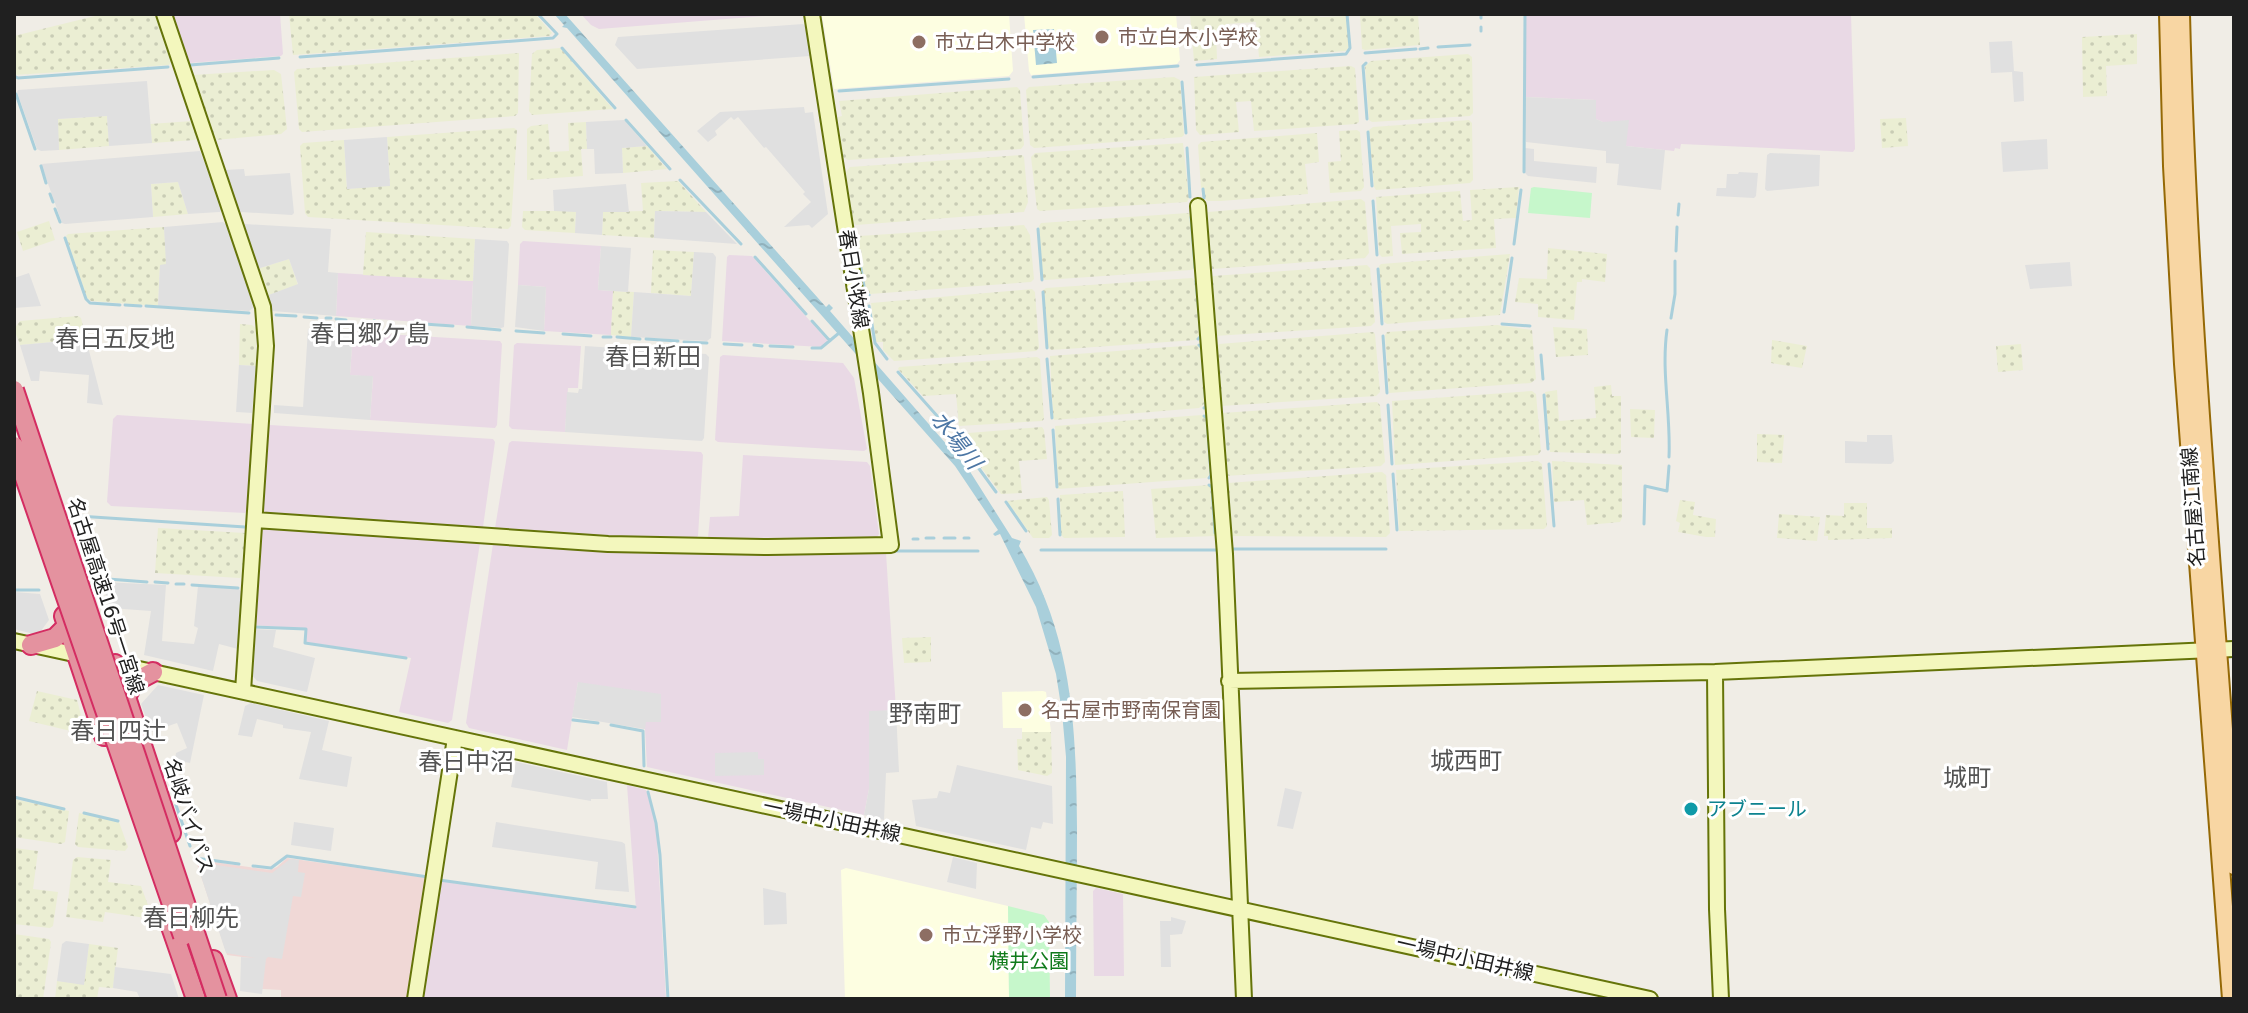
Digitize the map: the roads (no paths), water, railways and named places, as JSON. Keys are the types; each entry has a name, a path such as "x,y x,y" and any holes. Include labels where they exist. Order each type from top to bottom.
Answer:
{"highway":[{"name":"名岐バイパス","path":"14,374 227,999"},
{"name":"名古屋高速16号一宮線","path":"14,390 217,999"},
{"name":"名古屋高速16号一宮線","path":"14,446 205,999"},
{"path":"14,465 76,655 196,999"},
{"path":"23,643 55,638 67,626"},
{"path":"126,697 134,682 153,672"}],"main road":[{"name":"名古屋江南線","path":"2168,14 2176,247 2218,649 2231,999"},
{"name":"名古屋江南線","path":"2181,14 2185,164 2201,432 2234,866"}],"street":[{"path":"164,14 263,307 266,346 243,691"},
{"name":"春日小牧線","path":"255,520 608,544 768,547 891,545 870,383 812,14"},
{"path":"1198,206 1225,554 1244,999"},
{"name":"一場中小田井線","path":"23,643 1650,999"},
{"path":"1229,681 1715,672 2218,649"},
{"path":"1715,672 1721,999"},
{"path":"415,999 455,738"}],"water":[{"path":"554,14 565,14 826,307 829,304 833,308 830,311 969,470 1012,538 1021,541 1019,546 1051,614 1068,683 1075,754 1077,828 1076,999 1065,999 1066,757 1056,674 1036,607 1000,534 993,534 998,530 955,466 567,28 562,27 564,25"},
{"path":"1054,29 1057,63 1036,65 1033,30"}],"waterway":[{"path":"538,14 557,34"},
{"path":"1197,65 1346,54 1350,48 1347,14"},
{"path":"1524,172 1525,14"},
{"path":"300,57 553,38 556,35"},
{"path":"1438,47 1470,45"},
{"path":"562,48 615,108"},
{"path":"1420,49 1428,48"},
{"path":"1365,53 1416,49"},
{"path":"190,65 279,58"},
{"path":"1366,63 1363,66 1367,119"},
{"path":"1033,77 1178,66"},
{"path":"14,76 168,67"},
{"path":"839,91 1009,79"},
{"path":"1182,82 1186,133"},
{"path":"16,94 35,149"},
{"path":"626,120 670,169"},
{"path":"1368,132 1372,186"},
{"path":"1187,148 1190,197"},
{"path":"41,166 46,183"},
{"path":"680,180 741,244"},
{"path":"1203,189 1204,198"},
{"path":"1514,244 1521,190"},
{"path":"50,194 53,202"},
{"path":"1373,201 1377,255"},
{"path":"1678,215 1679,204"},
{"path":"55,209 60,222"},
{"path":"1191,217 1195,268"},
{"path":"1676,251 1677,227"},
{"path":"1038,229 1042,280"},
{"path":"65,238 86,299 90,303 120,305"},
{"path":"856,240 865,292 869,295"},
{"path":"755,257 806,314"},
{"path":"1504,312 1512,258"},
{"path":"1671,318 1675,261"},
{"path":"1378,269 1382,324"},
{"path":"1196,281 1201,336 1198,339"},
{"path":"1043,292 1047,348"},
{"path":"125,305 141,306"},
{"path":"146,306 249,313"},
{"path":"869,306 875,343 887,359"},
{"path":"276,315 296,316"},
{"path":"304,317 317,318"},
{"path":"326,318 331,318"},
{"path":"336,319 346,320"},
{"path":"374,321 378,322"},
{"path":"812,321 830,341"},
{"path":"424,324 453,326"},
{"path":"1502,324 1530,326"},
{"path":"467,327 500,330"},
{"path":"1667,330 1665,362 1669,457"},
{"path":"516,331 544,333"},
{"path":"812,348 821,348 839,333"},
{"path":"563,334 591,336"},
{"path":"1383,336 1387,393"},
{"path":"603,337 611,337"},
{"path":"617,337 640,339"},
{"path":"646,339 678,341"},
{"path":"684,342 707,343"},
{"path":"724,344 742,345"},
{"path":"754,345 762,346"},
{"path":"1199,345 1202,348 1204,408"},
{"path":"770,346 793,347"},
{"path":"1541,355 1543,379"},
{"path":"1047,359 1052,418"},
{"name":"水場川","path":"898,372 947,427"},
{"path":"1544,395 1548,449"},
{"path":"1388,405 1392,464"},
{"path":"1204,416 1207,418 1209,478"},
{"path":"1053,430 1057,487"},
{"name":"水場川","path":"956,437 996,492"},
{"path":"1549,464 1554,526"},
{"path":"1644,524 1645,486 1667,491 1669,466"},
{"path":"1393,474 1397,530"},
{"path":"1209,485 1212,487 1215,533"},
{"path":"1058,499 1060,535"},
{"path":"1006,502 1026,531"},
{"path":"78,516 245,527"},
{"path":"308,531 322,532"},
{"path":"926,538 934,538"},
{"path":"944,538 955,538"},
{"path":"964,538 969,538"},
{"path":"913,539 918,539"},
{"path":"1232,549 1386,549"},
{"path":"1041,550 1218,550"},
{"path":"629,551 686,552"},
{"path":"893,551 978,551"},
{"path":"108,579 147,582"},
{"path":"155,582 168,583"},
{"path":"176,584 184,584"},
{"path":"192,585 238,588"},
{"path":"14,590 39,590"},
{"path":"255,627 306,629 305,643 406,658"},
{"path":"573,720 598,723"},
{"path":"611,725 643,731 644,766"},
{"path":"648,792 660,855 668,999"},
{"path":"14,797 64,809"},
{"path":"176,805 190,846"},
{"path":"84,813 118,821"},
{"path":"253,866 271,868 287,856 428,877"},
{"path":"195,858 239,864"},
{"path":"439,880 635,907"}],"place":[{"name":"市立白木小学校","path":"1102,37"},
{"name":"市立白木中学校","path":"919,42"},
{"name":"名古屋市野南保育園","path":"1025,710"},
{"name":"アブニール","path":"1691,809"},
{"name":"市立浮野小学校","path":"926,935"}],"district":[{"name":"春日郷ケ島","path":"370,334"},
{"name":"春日五反地","path":"115,339"},
{"name":"春日新田","path":"653,357"},
{"name":"野南町","path":"925,714"},
{"name":"春日四辻","path":"118,731"},
{"name":"城西町","path":"1466,761"},
{"name":"春日中沼","path":"466,762"},
{"name":"城町","path":"1967,778"},
{"name":"春日柳先","path":"191,918"}],"park label":[{"name":"横井公園","path":"1029,961"}]}
